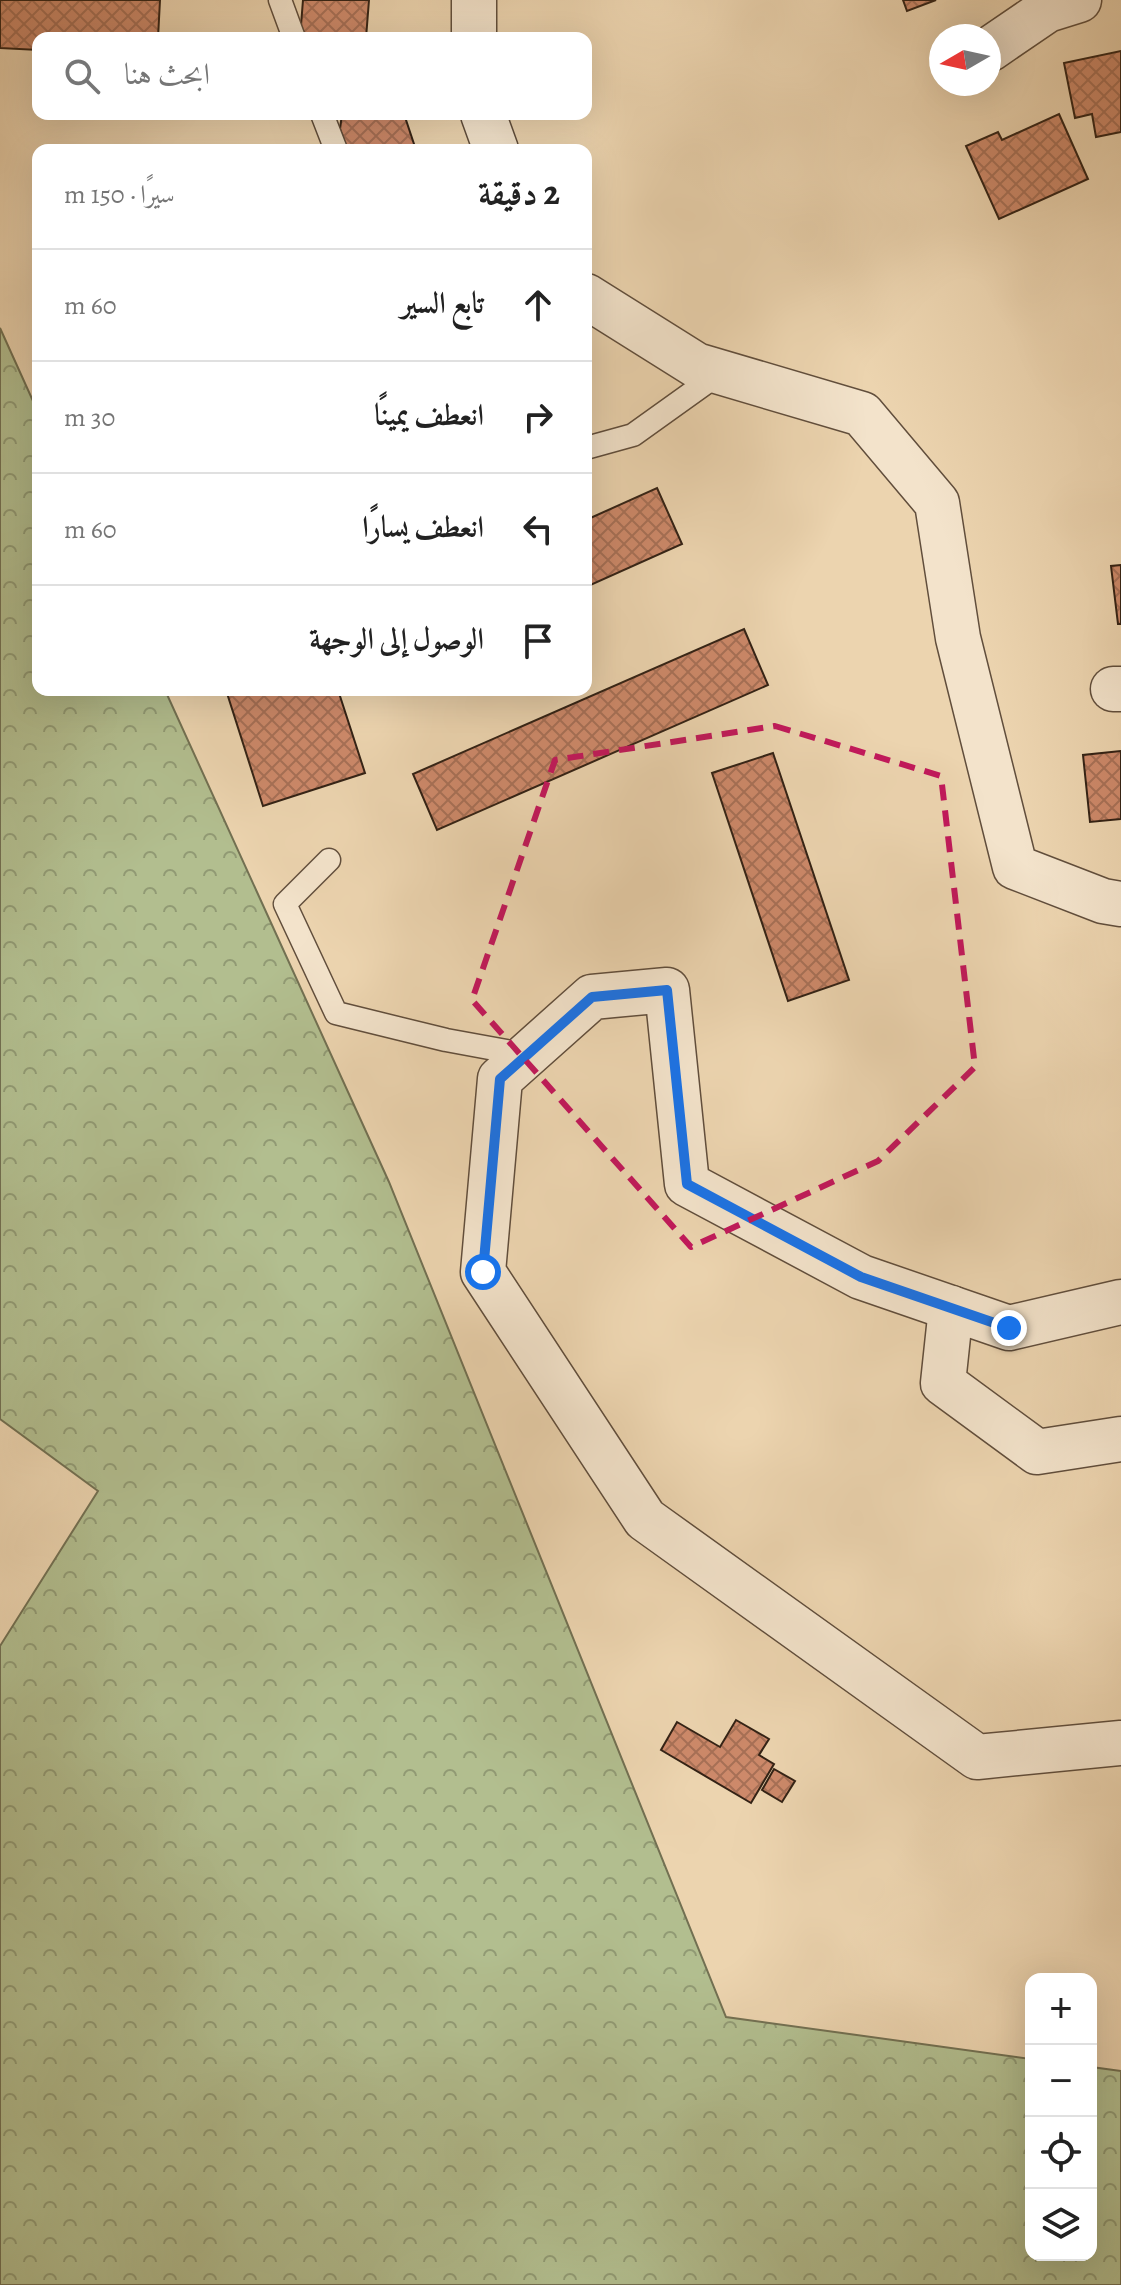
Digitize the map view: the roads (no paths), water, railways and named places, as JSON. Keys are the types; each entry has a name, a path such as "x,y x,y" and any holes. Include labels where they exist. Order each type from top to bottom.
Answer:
{"street":[{"path":"474,0 474,32"},
{"path":"1001,41 1047,10 1079,0"},
{"path":"485,120 494,144"},
{"path":"592,300 696,365 862,414 937,503 958,638 1015,867 1103,901 1121,904"},
{"path":"1121,1302 1009,1328 861,1277 687,1184 667,990 592,997 500,1079 483,1272 645,1519 977,1757 1121,1743"},
{"path":"951,1308 943,1383 1037,1452 1121,1439"}],"lane":[{"path":"280,0 292,32"},
{"path":"324,120 334,144"},
{"path":"592,446 633,435 721,372"},
{"path":"329,860 285,904 336,1013 446,1040 528,1055"}]}
